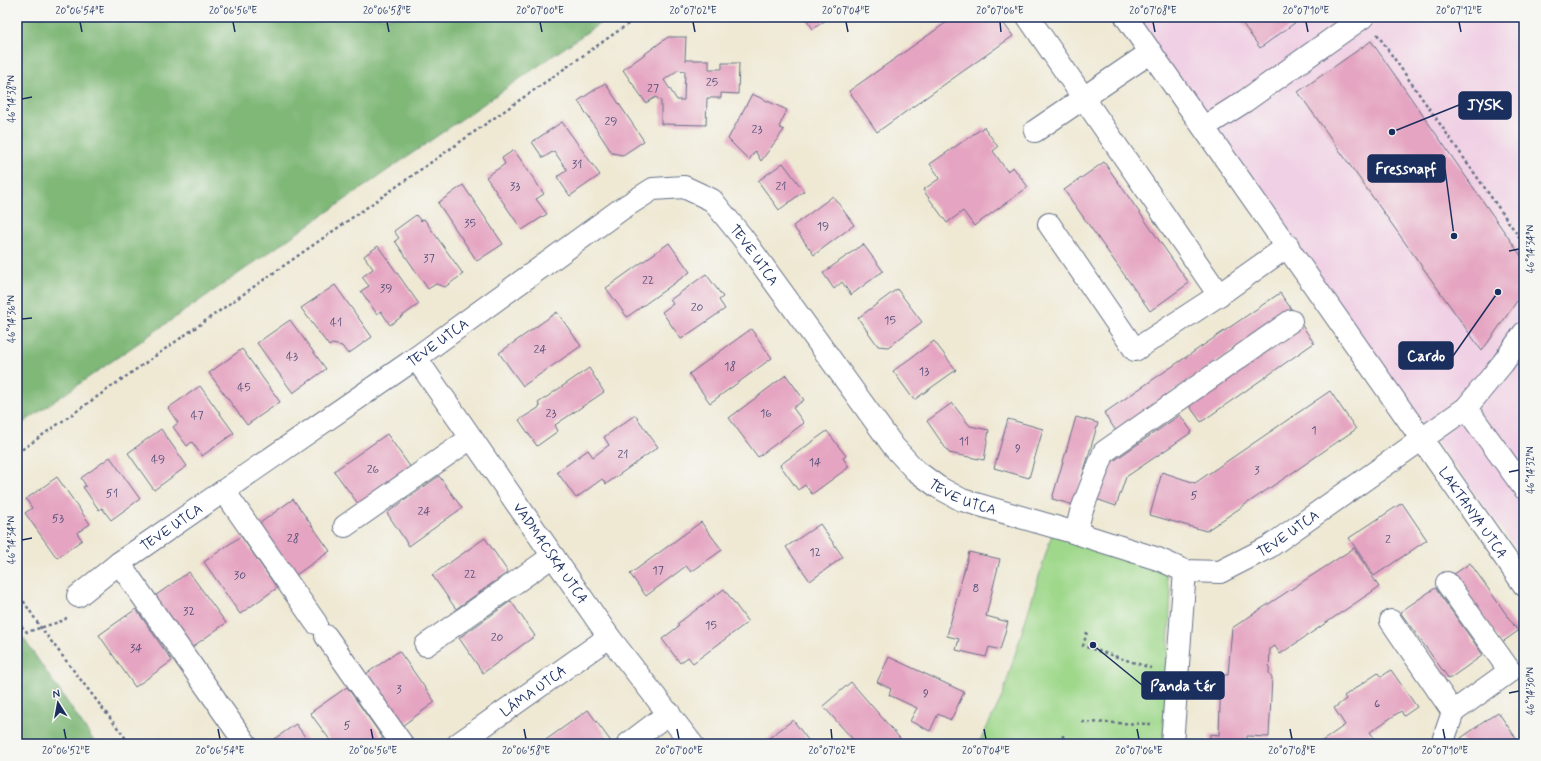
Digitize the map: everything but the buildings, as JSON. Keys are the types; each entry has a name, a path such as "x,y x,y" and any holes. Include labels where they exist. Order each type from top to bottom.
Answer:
{"street":[{"path":"1028,17 1219,295"},
{"name":"LAKTANYA UTCA","path":"1126,17 1288,246 1524,585"},
{"path":"1204,127 1369,24"},
{"path":"1035,131 1151,52"},
{"name":"TEVE UTCA","path":"78,596 120,563 416,358 620,210 653,189 684,187 712,200 742,237 894,447 915,470 938,487 962,500 1076,533 1158,559 1185,571 1220,572 1269,547 1422,440 1466,408 1503,363 1524,333"},
{"path":"1049,224 1135,350 1219,295 1288,246"},
{"path":"1076,533 1081,512 1104,452 1291,321"},
{"name":"VADMACSKA UTCA","path":"416,358 609,637 692,744"},
{"path":"1466,408 1524,488"},
{"path":"346,526 471,438"},
{"path":"224,491 402,744"},
{"path":"426,645 553,556"},
{"path":"120,563 246,744"},
{"path":"1172,735 1185,571"},
{"path":"1442,744 1453,712 1510,671 1447,583"},
{"path":"1391,621 1453,712"},
{"name":"LÁMA UTCA","path":"458,744 609,637"},
{"path":"628,744 668,714"}],"path":[{"path":"17,453 638,17"},
{"path":"1369,24 1524,244"},
{"path":"17,591 41,628 130,744"},
{"path":"17,622 27,632 65,620 78,596"},
{"path":"1088,632 1083,646 1158,670"},
{"path":"1082,722 1154,724 1172,735"},
{"path":"1063,734 1063,744"}],"shaded area":[{"path":"1119,17 1524,17 1524,559"}],"green space":[{"path":"17,17 609,17 17,427"},
{"path":"1052,534 1158,567 1166,576 1171,592 1163,744 980,744 980,741 1002,697"},
{"path":"17,629 96,744 17,744"}],"place":[{"name":"JYSK","path":"1392,132"},
{"name":"Fressnapf","path":"1454,236"},
{"name":"Cardo","path":"1498,292"},
{"name":"Panda tér","path":"1093,645"}]}
